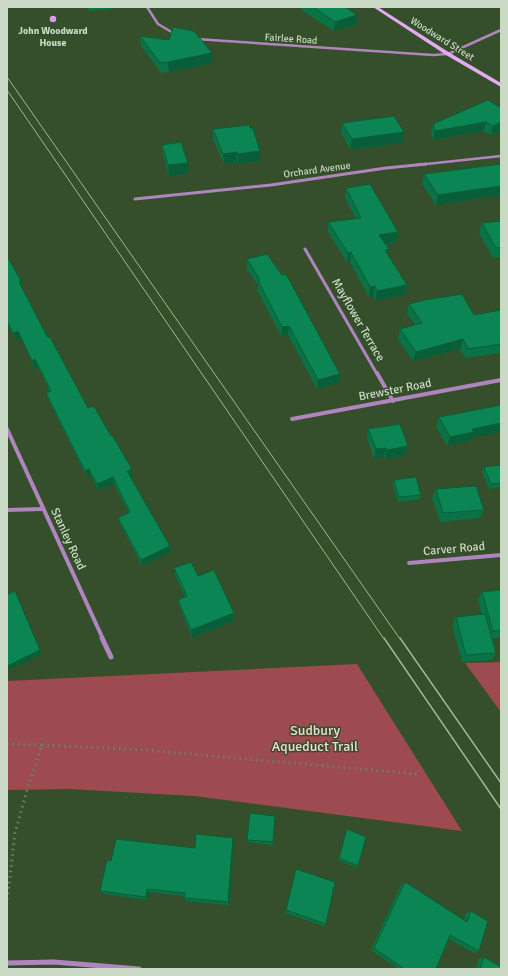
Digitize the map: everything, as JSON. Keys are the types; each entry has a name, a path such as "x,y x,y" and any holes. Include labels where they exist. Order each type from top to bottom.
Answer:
{"street":[{"path":"147,7 152,19 158,26 167,32 182,37"},
{"name":"Woodward Street","path":"375,7 501,86"},
{"path":"448,54 501,30"},
{"name":"Fairlee Road","path":"195,39 372,53 412,55 448,54"},
{"name":"Orchard Avenue","path":"135,199 271,185 386,168 501,156"},
{"name":"Mayflower Terrace","path":"305,250 393,401"},
{"name":"Brewster Road","path":"292,419 501,380"},
{"name":"Stanley Road","path":"7,429 111,656"},
{"path":"7,510 43,509"},
{"name":"Carver Road","path":"409,562 501,555"},
{"path":"7,963 54,962 139,969"}],"path":[{"path":"7,744 42,744 161,751 417,774"},
{"path":"7,901 15,833 42,744"}],"green space":[{"path":"501,662 501,712 465,663"},
{"name":"Sudbury Aqueduct Trail","path":"357,664 462,831 194,796 69,789 7,790 7,681"}],"building":[{"path":"313,7 345,7 357,15 335,22"},
{"path":"173,27 194,31 212,53 160,63 140,36 169,40"},
{"path":"488,100 501,108 501,122 493,126 486,122 435,131 433,124"},
{"path":"394,116 404,132 352,139 342,123"},
{"path":"250,125 250,128 253,128 260,151 238,154 237,152 223,154 213,129"},
{"path":"181,142 188,163 168,165 162,145"},
{"path":"501,164 501,186 438,195 424,174"},
{"path":"370,184 398,232 379,235 389,249 385,250 407,285 377,291 375,286 370,287 351,252 348,253 328,222 361,218 346,188"},
{"path":"501,221 501,247 496,248 482,223"},
{"path":"267,254 282,275 286,274 340,374 318,380 289,326 282,327 258,281 260,280 247,259"},
{"path":"7,256 21,281 19,282 48,338 50,337 88,408 94,406 132,469 127,471 170,546 141,560 118,518 130,512 113,477 97,484 89,469 85,471 46,393 51,391 35,359 32,361 18,331 13,333 7,321"},
{"path":"462,294 474,315 501,310 501,344 468,349 463,339 416,352 400,329 422,323 409,304"},
{"path":"501,405 501,423 472,429 474,432 450,437 439,417"},
{"path":"400,424 408,446 387,450 386,448 376,449 368,429"},
{"path":"501,465 501,483 491,484 484,467"},
{"path":"416,477 421,495 399,497 394,480"},
{"path":"476,486 484,510 443,513 436,489"},
{"path":"191,562 198,576 214,570 234,613 191,630 178,600 187,596 174,568"},
{"path":"501,590 501,630 493,631 482,592"},
{"path":"15,591 40,650 7,666 7,595"},
{"path":"485,614 496,653 466,655 456,617"},
{"path":"250,813 275,816 273,842 247,840"},
{"path":"347,829 366,837 358,866 339,858"},
{"path":"196,834 233,838 228,902 184,898 185,893 147,889 146,897 100,891 107,860 111,861 116,839 195,848"},
{"path":"296,869 335,882 326,924 286,910"},
{"path":"405,882 467,922 471,911 488,921 479,951 450,935 436,969 404,969 374,948"},
{"path":"484,957 501,967 501,969 480,969"}],"tram line":[{"path":"7,77 400,639"},
{"path":"7,90 384,639"},
{"path":"384,638 501,809"},
{"path":"400,638 501,783"}],"place":[{"name":"John Woodward House","path":"53,19"}]}
